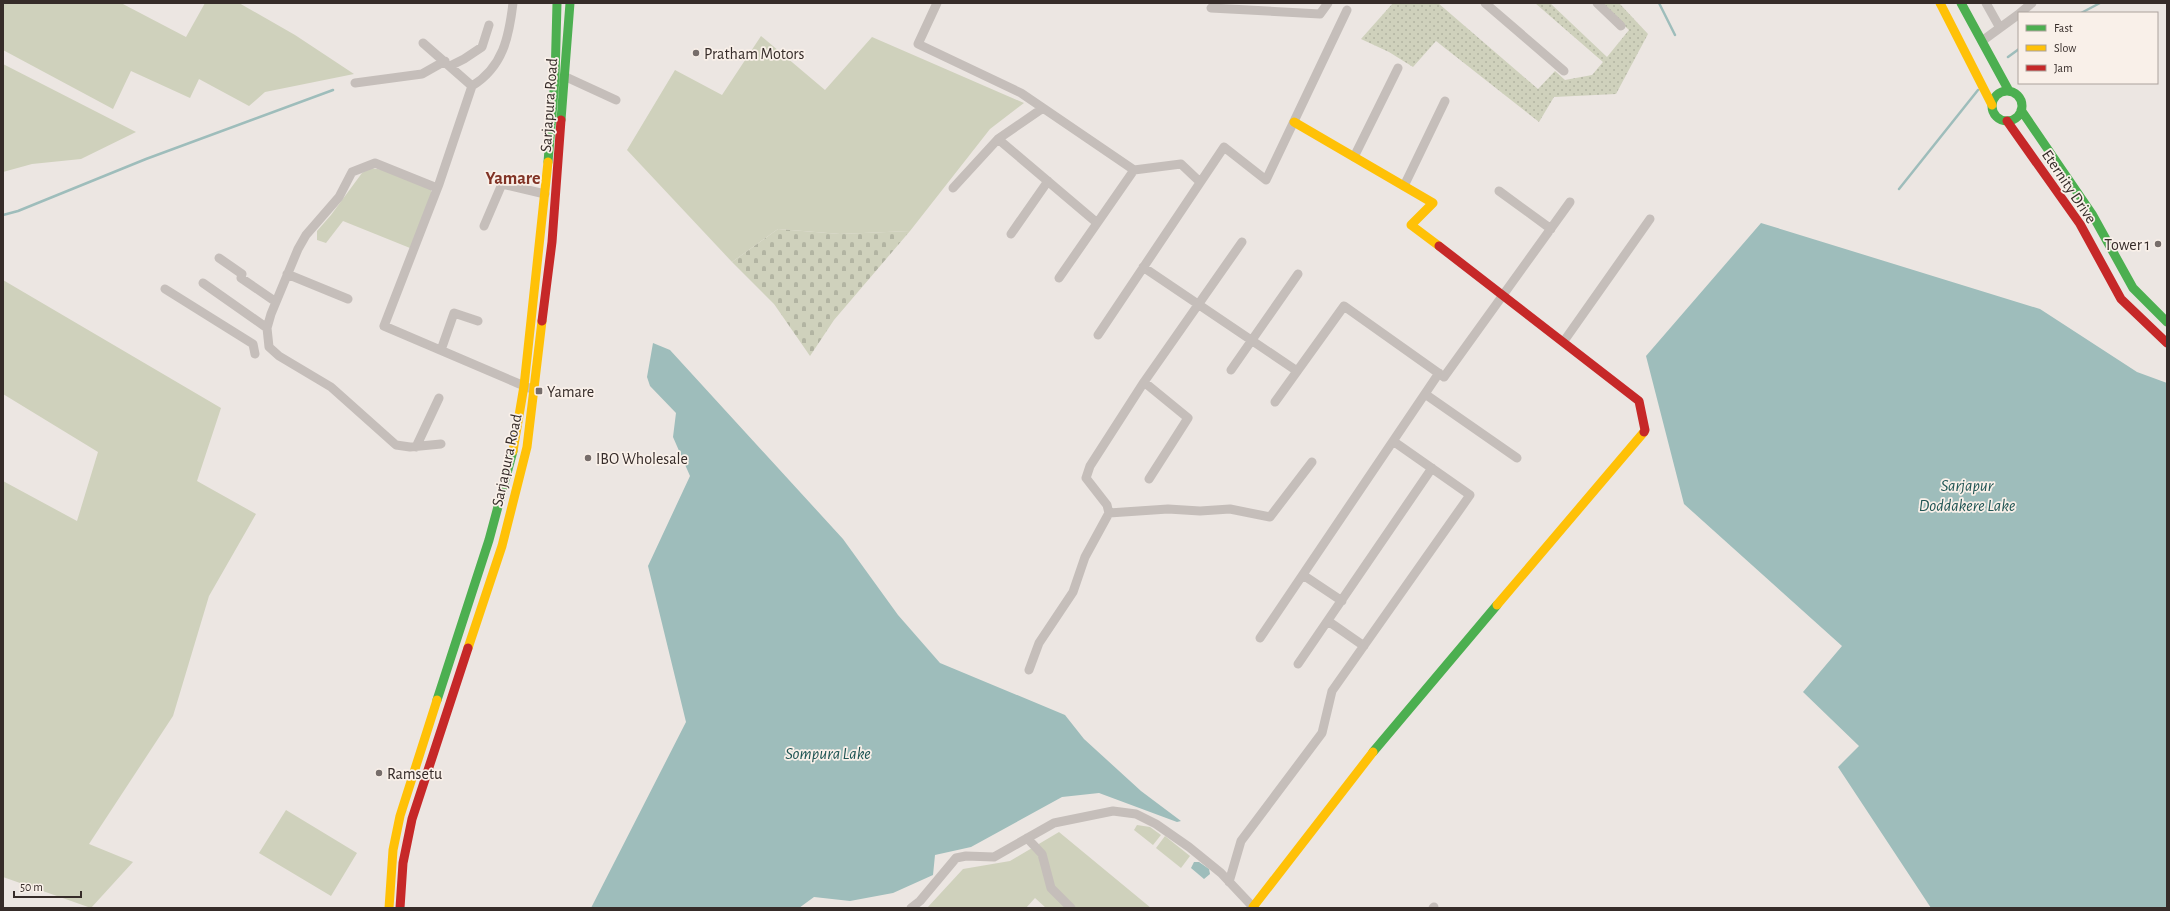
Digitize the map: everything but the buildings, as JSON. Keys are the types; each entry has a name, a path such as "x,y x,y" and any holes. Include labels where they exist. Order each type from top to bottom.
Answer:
{"street":[{"path":"513,3 511,22 502,52 487,76 472,86 437,188 384,326 536,390"},
{"name":"Sarjapura Road","path":"389,908 393,850 400,816 489,540 515,444 524,386 545,194 555,79 558,3"},
{"name":"Sarjapura Road","path":"400,908 400,882 404,852 412,819 504,538 527,447 536,390 552,242 566,77 570,3"},
{"path":"937,3 918,44 1021,94 1134,170 1181,164 1200,182"},
{"path":"1211,8 1320,14 1328,3"},
{"path":"1485,3 1564,71"},
{"path":"1597,3 1621,26"},
{"name":"Eternity Drive","path":"1940,3 1992,105 1994,115 2007,121 2080,224 2121,298 2167,343"},
{"name":"Eternity Drive","path":"1961,3 2009,91 2018,96 2022,105 2022,110 2092,214 2133,288 2167,322"},
{"path":"1986,3 2000,28"},
{"path":"2021,12 2032,3"},
{"path":"1098,335 1224,147 1266,180 1347,10"},
{"path":"1982,41 2018,14"},
{"path":"354,83 422,74 447,64 464,60 482,46 489,25"},
{"path":"423,43 472,86"},
{"path":"1354,157 1398,68"},
{"path":"566,77 616,100"},
{"path":"1992,105 1995,96 1999,93 2009,91"},
{"path":"1404,186 1445,101"},
{"path":"954,188 998,139 1043,108"},
{"path":"2007,121 2016,118 2022,110"},
{"path":"911,908 920,901 956,858 966,856 994,857 1054,823 1113,811 1136,814 1156,824 1190,847 1254,907 1367,759 1645,430 1639,401 1564,341 1411,225 1433,203 1294,122"},
{"path":"998,139 1096,222"},
{"path":"437,188 375,163 352,172 339,197 306,234 276,302 268,328 269,346 279,356 331,386 396,445 416,447 441,444"},
{"path":"1059,278 1096,222 1134,170"},
{"path":"1011,234 1048,181"},
{"path":"484,226 502,184 545,194"},
{"path":"1499,191 1551,229"},
{"path":"1275,402 1344,306 1444,377 1570,202"},
{"path":"1564,341 1650,219"},
{"path":"1029,670 1039,643 1073,592 1085,557 1109,513 1107,505 1086,478 1090,466 1144,382 1242,242"},
{"path":"219,258 242,274 241,278 276,302"},
{"path":"1143,266 1297,371"},
{"path":"288,274 348,299"},
{"path":"1231,370 1298,274"},
{"path":"203,283 268,328"},
{"path":"165,288 253,344 255,354"},
{"path":"441,350 454,313 478,321"},
{"path":"1260,638 1439,373"},
{"path":"1144,382 1188,418 1149,479"},
{"path":"1425,394 1517,458"},
{"path":"416,447 439,398"},
{"path":"1229,882 1241,841 1322,733 1332,691 1470,495 1393,441"},
{"path":"1109,513 1168,509 1200,511 1230,509 1270,517 1312,462"},
{"path":"1298,664 1432,468"},
{"path":"1303,575 1342,601"},
{"path":"1328,621 1364,646"},
{"path":"454,650 466,653"},
{"path":"1027,838 1042,854 1052,888 1071,908"}],"green space":[{"path":"3,3 121,3 186,37 205,3 239,3 295,35 354,74 265,92 249,106 199,79 190,98 131,71 113,109 3,50"},
{"path":"1393,3 1438,3 1538,89 1555,71 1565,80 1592,75 1603,62 1535,3 1550,3 1607,57 1629,30 1600,3 1619,3 1648,34 1616,94 1554,97 1539,122 1436,41 1413,67 1389,52 1361,39"},
{"path":"761,36 825,90 872,37 1024,103 990,129 910,231 840,234 778,229 732,262 627,150 675,70 722,95"},
{"path":"3,64 136,132 81,159 32,164 3,172"},
{"path":"371,168 384,170 431,189 431,197 410,248 343,221 326,243 317,240 317,231 331,215 362,173"},
{"path":"778,229 840,234 910,231 834,320 810,356 774,304 732,262"},
{"path":"3,280 221,408 197,481 256,514 209,596 173,716 89,844 133,862 91,908 3,877 3,481 77,521 98,452 3,394"},
{"path":"286,810 357,853 331,896 259,853"},
{"path":"1137,825 1150,827 1161,835 1153,845 1134,830"},
{"path":"1059,832 1151,908 1046,908 1035,898 1026,908 927,908 963,869 1010,861"},
{"path":"1165,836 1190,856 1181,868 1156,848"}],"water":[{"name":"Sarjapur Doddakere Lake","path":"1761,223 2040,309 2137,372 2167,383 2167,908 1931,908 1838,767 1859,746 1803,692 1842,646 1684,504 1646,356"},
{"name":"Sompura Lake","path":"653,343 670,350 843,539 898,615 940,663 1065,715 1084,739 1141,791 1181,821 1177,822 1099,793 1062,797 971,847 935,855 933,875 893,893 850,901 814,897 799,908 591,908 686,722 648,566 690,476 673,437 676,413 650,386 647,377"},
{"path":"1194,862 1199,862 1209,869 1210,874 1204,879 1191,868"}],"waterway":[{"path":"1659,3 1675,35"},
{"path":"2083,12 2100,3"},
{"path":"2008,57 2018,50"},
{"path":"3,215 18,211 146,159 333,90"},
{"path":"1899,189 1978,90"}],"traffic: fast":[{"path":"548,162 555,79 557,3"},
{"path":"561,120 570,3"},
{"path":"1961,3 2009,91"},
{"path":"2007,91 2018,95 2022,106 2018,117 2007,121 1996,117 1992,106 1996,95 2007,91"},
{"path":"2021,110 2092,214 2133,288 2167,322"},
{"path":"437,700 489,540 513,451"},
{"path":"1373,752 1497,605"}],"traffic: slow":[{"path":"1940,3 1992,105"},
{"path":"1294,122 1433,203 1411,225 1439,246"},
{"path":"513,451 524,386 548,162"},
{"path":"468,648 502,546 527,447 542,321"},
{"path":"1497,605 1644,432"},
{"path":"389,908 393,850 400,816 437,700"},
{"path":"1253,907 1373,752"}],"traffic: jam":[{"path":"542,321 552,242 561,120"},
{"path":"2007,121 2080,224 2121,299 2167,343"},
{"path":"1439,246 1639,401 1645,430 1644,432"},
{"path":"400,908 403,863 412,819 468,648"}],"place":[{"name":"Pratham Motors","path":"696,53"},
{"name":"Tower 1","path":"2158,244"},
{"name":"Yamare","path":"539,391"},
{"name":"IBO Wholesale","path":"588,458"},
{"name":"Ramsetu","path":"379,773"}],"district":[{"name":"Yamare","path":"513,178"}]}
